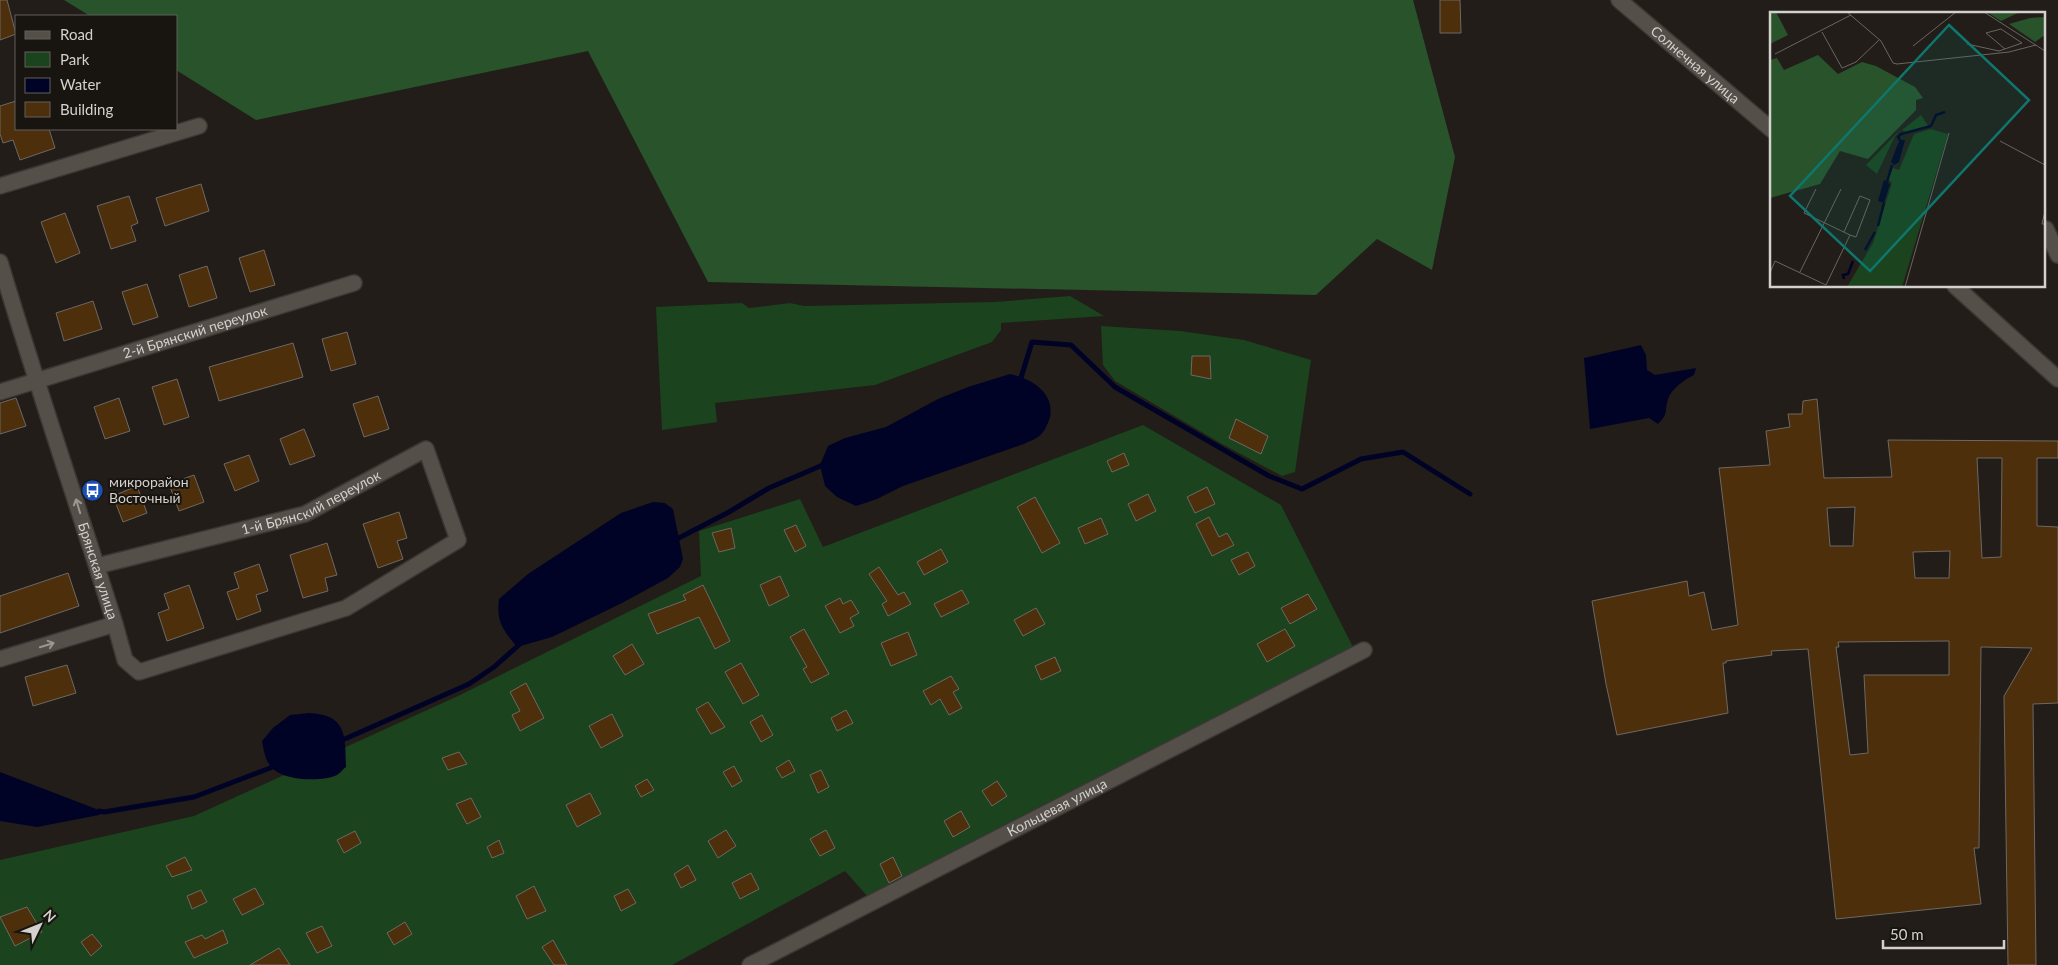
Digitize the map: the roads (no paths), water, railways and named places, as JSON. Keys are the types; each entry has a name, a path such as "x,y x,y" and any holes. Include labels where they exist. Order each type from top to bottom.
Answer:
{"street":[{"name":"Солнечная улица","path":"1619,0 1770,128"},
{"path":"0,186 199,126"},
{"path":"2046,229 2058,255"},
{"name":"Брянская улица","path":"0,262 114,624 0,660"},
{"name":"2-й Брянский переулок","path":"36,381 354,283"},
{"path":"1957,288 2058,379"},
{"path":"0,392 36,381"},
{"name":"1-й Брянский переулок","path":"97,566 305,514 426,448 458,540 346,608 139,672 125,660 114,624"},
{"name":"Кольцевая улица","path":"750,965 1364,650"}],"water":[{"path":"1641,345 1646,355 1647,370 1655,375 1696,368 1694,375 1672,391 1668,399 1665,415 1658,424 1649,418 1590,429 1584,358"},
{"path":"1010,374 1033,383 1045,393 1049,400 1051,408 1049,420 1044,431 1036,438 1024,444 903,486 877,499 856,506 837,497 825,486 820,465 828,446 845,438 886,427 938,399"},
{"path":"653,502 665,503 673,509 683,559 680,567 668,578 620,604 552,637 517,647 508,636 500,620 499,599 528,574 621,513"},
{"path":"309,713 331,718 341,729 344,736 346,767 337,775 323,779 295,778 279,773 270,766 267,760 262,741 273,728 290,715"},
{"path":"0,772 104,812 99,815 37,827 0,821"}],"waterway":[{"path":"1020,381 1032,342 1071,345 1115,387 1269,476 1302,489 1361,459 1403,452 1470,494"},
{"path":"675,540 729,512 769,488 825,464"},
{"path":"338,742 469,684 494,667 520,644"},
{"path":"99,811 104,812 194,797 278,765"}],"place":[{"name":"микрорайон Восточный","path":"93,490"}]}
